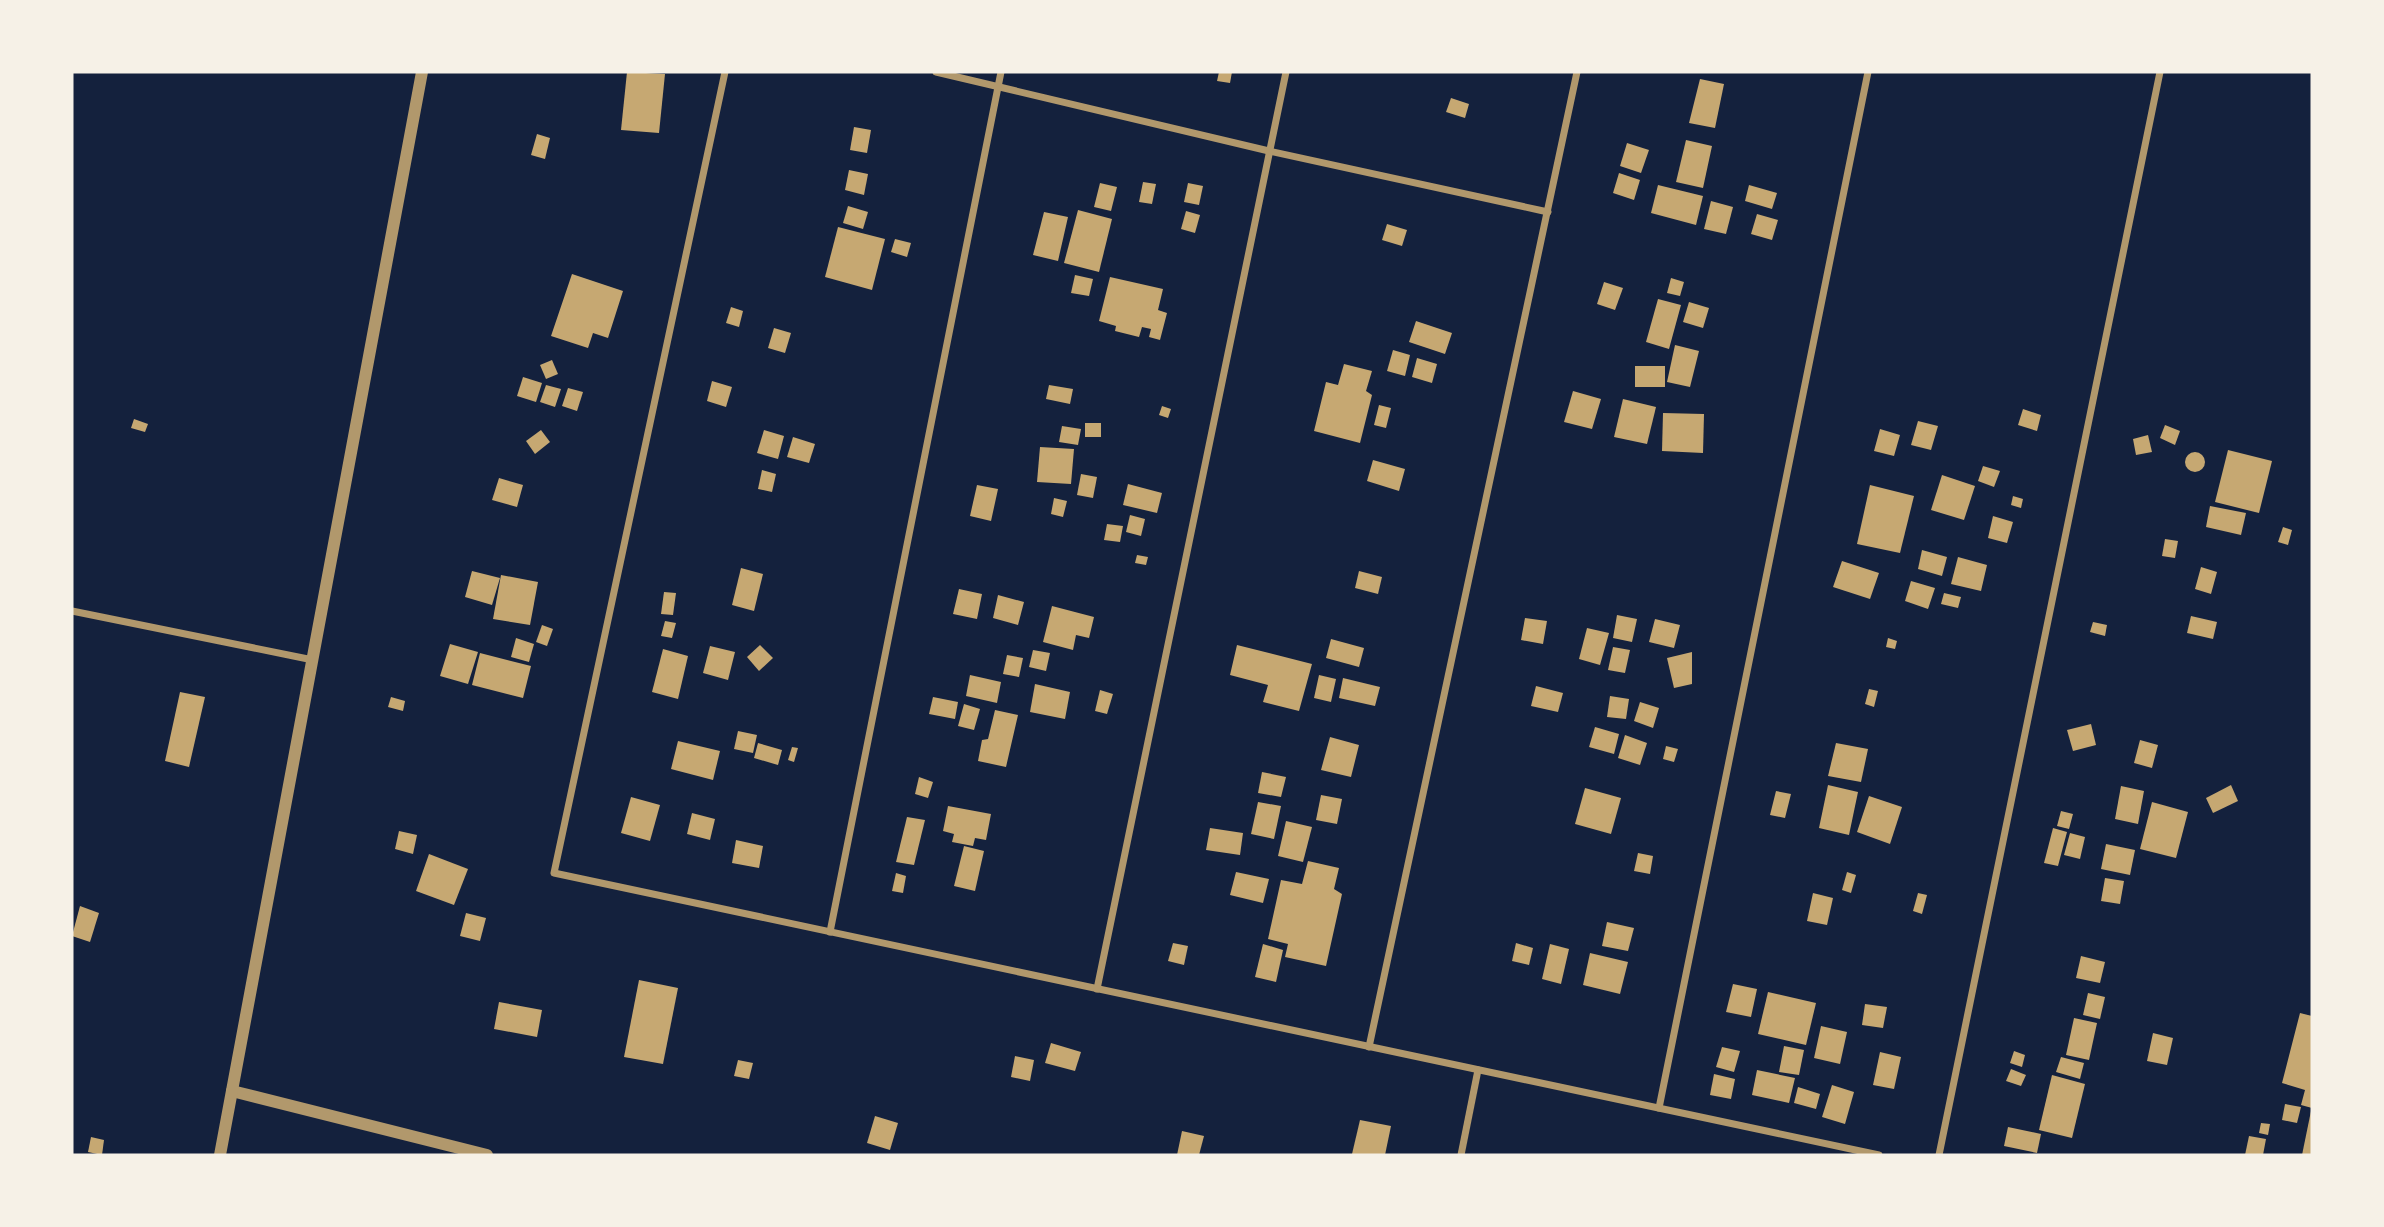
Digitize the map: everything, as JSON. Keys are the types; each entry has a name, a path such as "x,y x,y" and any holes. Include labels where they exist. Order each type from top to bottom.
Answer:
{"street":[{"path":"220,1155 422,72"},
{"path":"725,72 554,873 1878,1155"},
{"path":"936,72 1269,151 1548,212"},
{"path":"831,932 1001,72"},
{"path":"1097,989 1286,72"},
{"path":"1369,1046 1577,72"},
{"path":"1659,1108 1868,72"},
{"path":"1939,1155 2160,72"},
{"path":"72,611 314,660"},
{"path":"1461,1155 1478,1070"},
{"path":"232,1090 487,1155"}],"building":[{"path":"627,72 665,74 659,133 621,130"},
{"path":"1219,72 1232,72 1230,83 1217,81"},
{"path":"1700,79 1724,84 1715,128 1689,123"},
{"path":"1451,98 1469,104 1465,118 1446,112"},
{"path":"854,127 871,130 867,153 850,150"},
{"path":"537,134 550,138 545,159 531,155"},
{"path":"1686,140 1712,146 1703,188 1676,182"},
{"path":"1627,143 1649,150 1641,173 1620,166"},
{"path":"849,170 868,174 864,195 845,190"},
{"path":"1619,173 1640,180 1634,200 1613,193"},
{"path":"1143,182 1156,184 1152,204 1139,202"},
{"path":"1100,183 1117,187 1111,211 1094,207"},
{"path":"1188,183 1203,186 1199,205 1184,202"},
{"path":"1658,185 1703,196 1696,225 1651,213"},
{"path":"1749,185 1777,193 1772,209 1745,201"},
{"path":"1711,201 1733,207 1726,234 1704,229"},
{"path":"848,206 868,212 863,229 843,223"},
{"path":"1078,210 1112,219 1099,272 1064,263"},
{"path":"1186,211 1200,215 1195,233 1181,229"},
{"path":"1044,212 1068,217 1058,261 1033,255"},
{"path":"1757,214 1778,220 1772,240 1751,234"},
{"path":"1387,224 1407,230 1402,246 1382,240"},
{"path":"838,227 885,239 872,290 825,277"},
{"path":"895,239 911,243 907,257 891,252"},
{"path":"572,274 623,291 608,338 593,333 588,348 551,336"},
{"path":"1075,275 1093,279 1089,296 1071,293"},
{"path":"1110,277 1163,289 1158,310 1167,313 1160,340 1149,337 1151,329 1142,327 1139,337 1115,331 1116,326 1099,321"},
{"path":"1671,278 1684,282 1680,296 1667,293"},
{"path":"1604,282 1623,288 1615,310 1597,304"},
{"path":"1658,299 1681,305 1669,349 1646,342"},
{"path":"1689,302 1709,308 1703,328 1683,322"},
{"path":"731,307 743,311 739,327 726,323"},
{"path":"1416,321 1452,333 1445,354 1409,342"},
{"path":"774,328 791,333 785,353 768,348"},
{"path":"1675,345 1699,351 1690,387 1667,382"},
{"path":"1393,350 1410,355 1405,376 1387,371"},
{"path":"1417,358 1437,364 1432,383 1412,377"},
{"path":"552,360 558,374 546,379 540,365"},
{"path":"1344,364 1372,371 1366,391 1372,395 1360,443 1314,431 1326,382 1338,385"},
{"path":"1635,366 1665,366 1665,387 1635,387"},
{"path":"523,377 542,383 536,402 517,396"},
{"path":"712,381 732,387 726,407 707,401"},
{"path":"546,385 561,389 555,407 540,402"},
{"path":"1049,385 1073,389 1070,404 1046,399"},
{"path":"568,388 583,392 577,411 562,406"},
{"path":"1573,391 1601,399 1592,429 1564,422"},
{"path":"1623,399 1656,407 1647,444 1614,437"},
{"path":"1379,405 1391,408 1386,428 1374,425"},
{"path":"1162,406 1171,409 1168,418 1159,415"},
{"path":"2023,409 2041,415 2037,431 2018,425"},
{"path":"1663,413 1704,414 1703,453 1662,451"},
{"path":"134,419 148,424 145,432 131,428"},
{"path":"1918,421 1938,426 1931,450 1911,445"},
{"path":"1085,423 1101,423 1101,437 1085,437"},
{"path":"2165,425 2180,431 2175,445 2160,438"},
{"path":"1062,426 1081,429 1078,445 1059,442"},
{"path":"1880,429 1900,435 1894,456 1874,451"},
{"path":"541,430 550,442 535,454 526,441"},
{"path":"764,430 784,436 778,459 757,453"},
{"path":"2148,435 2152,452 2136,455 2133,439"},
{"path":"793,437 815,444 809,463 787,457"},
{"path":"1040,447 1074,449 1071,484 1037,482"},
{"path":"2228,450 2272,461 2259,513 2215,502"},
{"path":"2195,452 2202,455 2205,462 2202,469 2195,472 2188,469 2185,462 2188,455"},
{"path":"1373,460 1405,469 1399,491 1367,481"},
{"path":"1983,466 2000,471 1994,487 1978,481"},
{"path":"762,470 776,474 772,492 758,489"},
{"path":"1081,474 1097,477 1093,498 1077,495"},
{"path":"1942,475 1975,486 1964,520 1931,510"},
{"path":"499,478 523,485 517,507 492,500"},
{"path":"1128,484 1162,493 1157,513 1123,505"},
{"path":"977,485 998,489 991,521 970,516"},
{"path":"1870,485 1914,496 1900,553 1857,544"},
{"path":"2013,496 2023,499 2021,508 2011,505"},
{"path":"1054,498 1067,501 1063,517 1051,514"},
{"path":"2210,506 2246,513 2241,535 2206,527"},
{"path":"1130,515 1145,519 1141,536 1126,532"},
{"path":"1993,516 2013,522 2007,543 1988,538"},
{"path":"1107,524 1123,526 1120,542 1104,540"},
{"path":"2283,527 2292,530 2288,545 2278,542"},
{"path":"2165,539 2178,541 2175,558 2162,556"},
{"path":"1922,550 1947,557 1942,576 1918,569"},
{"path":"1137,555 1148,557 1146,565 1135,563"},
{"path":"1958,557 1987,565 1981,591 1951,584"},
{"path":"1842,561 1879,573 1870,599 1833,587"},
{"path":"2201,567 2217,572 2211,594 2195,589"},
{"path":"741,568 763,574 754,611 732,605"},
{"path":"472,571 500,578 492,605 465,597"},
{"path":"1359,571 1382,577 1378,594 1355,588"},
{"path":"501,575 538,582 530,625 493,619"},
{"path":"1911,581 1935,588 1928,609 1905,601"},
{"path":"959,589 982,594 977,619 953,614"},
{"path":"664,592 676,593 673,615 661,614"},
{"path":"1944,593 1961,597 1958,608 1941,604"},
{"path":"998,595 1024,602 1018,625 993,618"},
{"path":"1052,606 1094,617 1089,638 1076,635 1073,650 1043,642"},
{"path":"1617,615 1637,619 1632,642 1613,638"},
{"path":"2191,616 2217,622 2213,639 2187,633"},
{"path":"1525,618 1547,621 1543,644 1521,640"},
{"path":"1655,619 1680,625 1674,648 1649,642"},
{"path":"665,621 676,623 672,638 661,636"},
{"path":"2093,622 2107,625 2105,636 2090,632"},
{"path":"542,625 553,629 547,646 536,642"},
{"path":"1587,628 1609,633 1600,665 1579,659"},
{"path":"516,638 534,644 529,662 511,657"},
{"path":"1888,638 1897,641 1895,649 1886,647"},
{"path":"1331,639 1364,648 1359,667 1326,658"},
{"path":"450,644 478,652 468,684 440,676"},
{"path":"760,645 773,658 759,671 747,657"},
{"path":"1237,645 1312,664 1299,711 1263,702 1268,685 1230,675"},
{"path":"710,646 735,652 728,680 703,673"},
{"path":"1613,647 1630,650 1625,673 1608,670"},
{"path":"663,649 688,656 678,699 652,692"},
{"path":"1033,650 1050,653 1046,671 1029,667"},
{"path":"1692,652 1692,684 1674,688 1667,658"},
{"path":"480,653 531,666 523,698 472,685"},
{"path":"1007,655 1023,658 1019,677 1003,674"},
{"path":"970,675 1001,682 997,703 966,696"},
{"path":"1319,675 1336,679 1331,702 1314,698"},
{"path":"1343,678 1380,687 1375,706 1339,698"},
{"path":"1035,684 1070,692 1065,719 1030,712"},
{"path":"1536,686 1563,693 1558,712 1531,706"},
{"path":"1869,689 1878,691 1874,707 1865,704"},
{"path":"1100,690 1113,694 1107,714 1095,711"},
{"path":"180,692 205,697 189,767 165,761"},
{"path":"1610,696 1629,699 1626,719 1607,717"},
{"path":"391,697 405,701 403,711 388,707"},
{"path":"933,697 958,702 955,719 929,714"},
{"path":"1640,702 1659,708 1653,728 1634,721"},
{"path":"964,704 980,709 974,730 958,726"},
{"path":"995,710 1018,715 1006,767 978,761 982,740 988,739"},
{"path":"2091,724 2096,745 2073,751 2067,730"},
{"path":"1595,727 1619,734 1614,754 1589,747"},
{"path":"738,731 757,735 753,753 734,749"},
{"path":"1625,735 1647,743 1640,765 1618,758"},
{"path":"1330,737 1359,745 1351,777 1321,770"},
{"path":"2140,740 2158,745 2152,768 2134,763"},
{"path":"678,741 720,751 713,780 671,769"},
{"path":"758,743 782,750 778,765 754,758"},
{"path":"1836,743 1868,749 1861,782 1828,776"},
{"path":"1666,746 1678,749 1674,762 1663,759"},
{"path":"792,747 798,748 794,762 788,760"},
{"path":"1262,772 1286,777 1281,797 1258,793"},
{"path":"919,777 933,782 928,798 915,794"},
{"path":"1828,785 1858,792 1849,835 1819,828"},
{"path":"2231,785 2238,801 2213,813 2206,798"},
{"path":"2121,786 2144,791 2138,824 2115,819"},
{"path":"1585,788 1621,798 1611,834 1575,824"},
{"path":"1776,791 1791,794 1785,818 1770,815"},
{"path":"1321,795 1342,799 1337,824 1316,820"},
{"path":"1869,796 1902,807 1890,844 1857,832"},
{"path":"631,797 660,805 650,841 621,833"},
{"path":"1258,802 1281,806 1274,839 1251,834"},
{"path":"2152,802 2188,812 2176,858 2140,849"},
{"path":"948,806 991,814 986,840 975,838 973,846 952,842 954,834 943,831"},
{"path":"2061,811 2073,814 2069,829 2057,826"},
{"path":"692,813 715,819 710,840 687,834"},
{"path":"907,817 925,820 914,865 896,862"},
{"path":"1286,821 1312,827 1303,862 1278,856"},
{"path":"1210,828 1243,833 1240,855 1206,850"},
{"path":"2053,828 2067,832 2058,866 2044,863"},
{"path":"399,831 417,835 413,854 395,849"},
{"path":"2070,833 2085,837 2080,859 2064,855"},
{"path":"736,840 763,846 759,868 732,863"},
{"path":"2106,844 2135,850 2130,875 2101,869"},
{"path":"964,846 984,851 975,891 954,886"},
{"path":"1638,853 1653,856 1650,874 1634,871"},
{"path":"429,854 468,869 454,905 416,891"},
{"path":"1308,861 1339,868 1334,889 1342,894 1326,966 1285,957 1288,944 1268,939 1281,880 1302,884"},
{"path":"1236,872 1269,879 1263,903 1230,895"},
{"path":"1847,872 1856,875 1851,893 1842,890"},
{"path":"896,873 906,876 903,893 892,891"},
{"path":"2105,878 2124,881 2120,904 2101,901"},
{"path":"1813,893 1833,898 1827,925 1807,921"},
{"path":"1918,893 1927,895 1922,914 1913,911"},
{"path":"80,906 99,913 90,942 72,936"},
{"path":"466,913 486,918 480,941 460,936"},
{"path":"1607,922 1634,928 1628,951 1602,946"},
{"path":"1173,943 1188,946 1184,965 1168,961"},
{"path":"1516,943 1533,948 1529,965 1512,961"},
{"path":"1263,944 1283,950 1276,982 1255,977"},
{"path":"1550,944 1569,949 1561,984 1542,979"},
{"path":"1590,953 1628,962 1620,994 1583,985"},
{"path":"2081,956 2105,962 2100,983 2076,978"},
{"path":"639,980 678,988 663,1064 624,1057"},
{"path":"1733,984 1757,989 1751,1017 1726,1012"},
{"path":"1768,992 1816,1003 1806,1045 1758,1034"},
{"path":"2088,993 2105,997 2100,1019 2083,1015"},
{"path":"499,1002 542,1010 537,1037 494,1029"},
{"path":"1865,1004 1887,1007 1883,1028 1862,1025"},
{"path":"2300,1013 2312,1016 2312,1108 2301,1105 2305,1090 2282,1083"},
{"path":"2074,1018 2097,1023 2089,1060 2066,1055"},
{"path":"1821,1026 1847,1032 1840,1064 1814,1058"},
{"path":"2153,1033 2173,1038 2167,1065 2147,1061"},
{"path":"1051,1043 1081,1052 1075,1071 1045,1063"},
{"path":"1784,1046 1804,1050 1799,1075 1779,1072"},
{"path":"1722,1047 1740,1051 1734,1072 1716,1067"},
{"path":"2014,1051 2025,1055 2022,1067 2010,1063"},
{"path":"1880,1052 1901,1057 1894,1089 1873,1085"},
{"path":"1015,1056 1034,1060 1030,1081 1011,1077"},
{"path":"2061,1057 2084,1063 2080,1079 2056,1072"},
{"path":"738,1060 753,1063 749,1079 734,1076"},
{"path":"2011,1069 2026,1075 2021,1086 2006,1081"},
{"path":"1757,1070 1795,1078 1789,1103 1752,1095"},
{"path":"1714,1074 1735,1079 1731,1099 1710,1095"},
{"path":"2052,1075 2085,1084 2072,1138 2039,1130"},
{"path":"1832,1085 1854,1092 1845,1124 1822,1117"},
{"path":"1798,1087 1820,1094 1816,1109 1794,1103"},
{"path":"2285,1104 2301,1107 2297,1123 2282,1120"},
{"path":"2311,1111 2312,1155 2302,1155"},
{"path":"875,1116 898,1123 890,1150 867,1143"},
{"path":"1360,1120 1391,1126 1385,1155 1352,1154"},
{"path":"2261,1123 2270,1124 2268,1135 2259,1133"},
{"path":"2008,1127 2041,1134 2037,1153 2004,1146"},
{"path":"1182,1131 1204,1136 1199,1155 1177,1155"},
{"path":"2249,1136 2266,1139 2263,1155 2245,1155"},
{"path":"91,1137 104,1140 102,1155 88,1152"}]}
